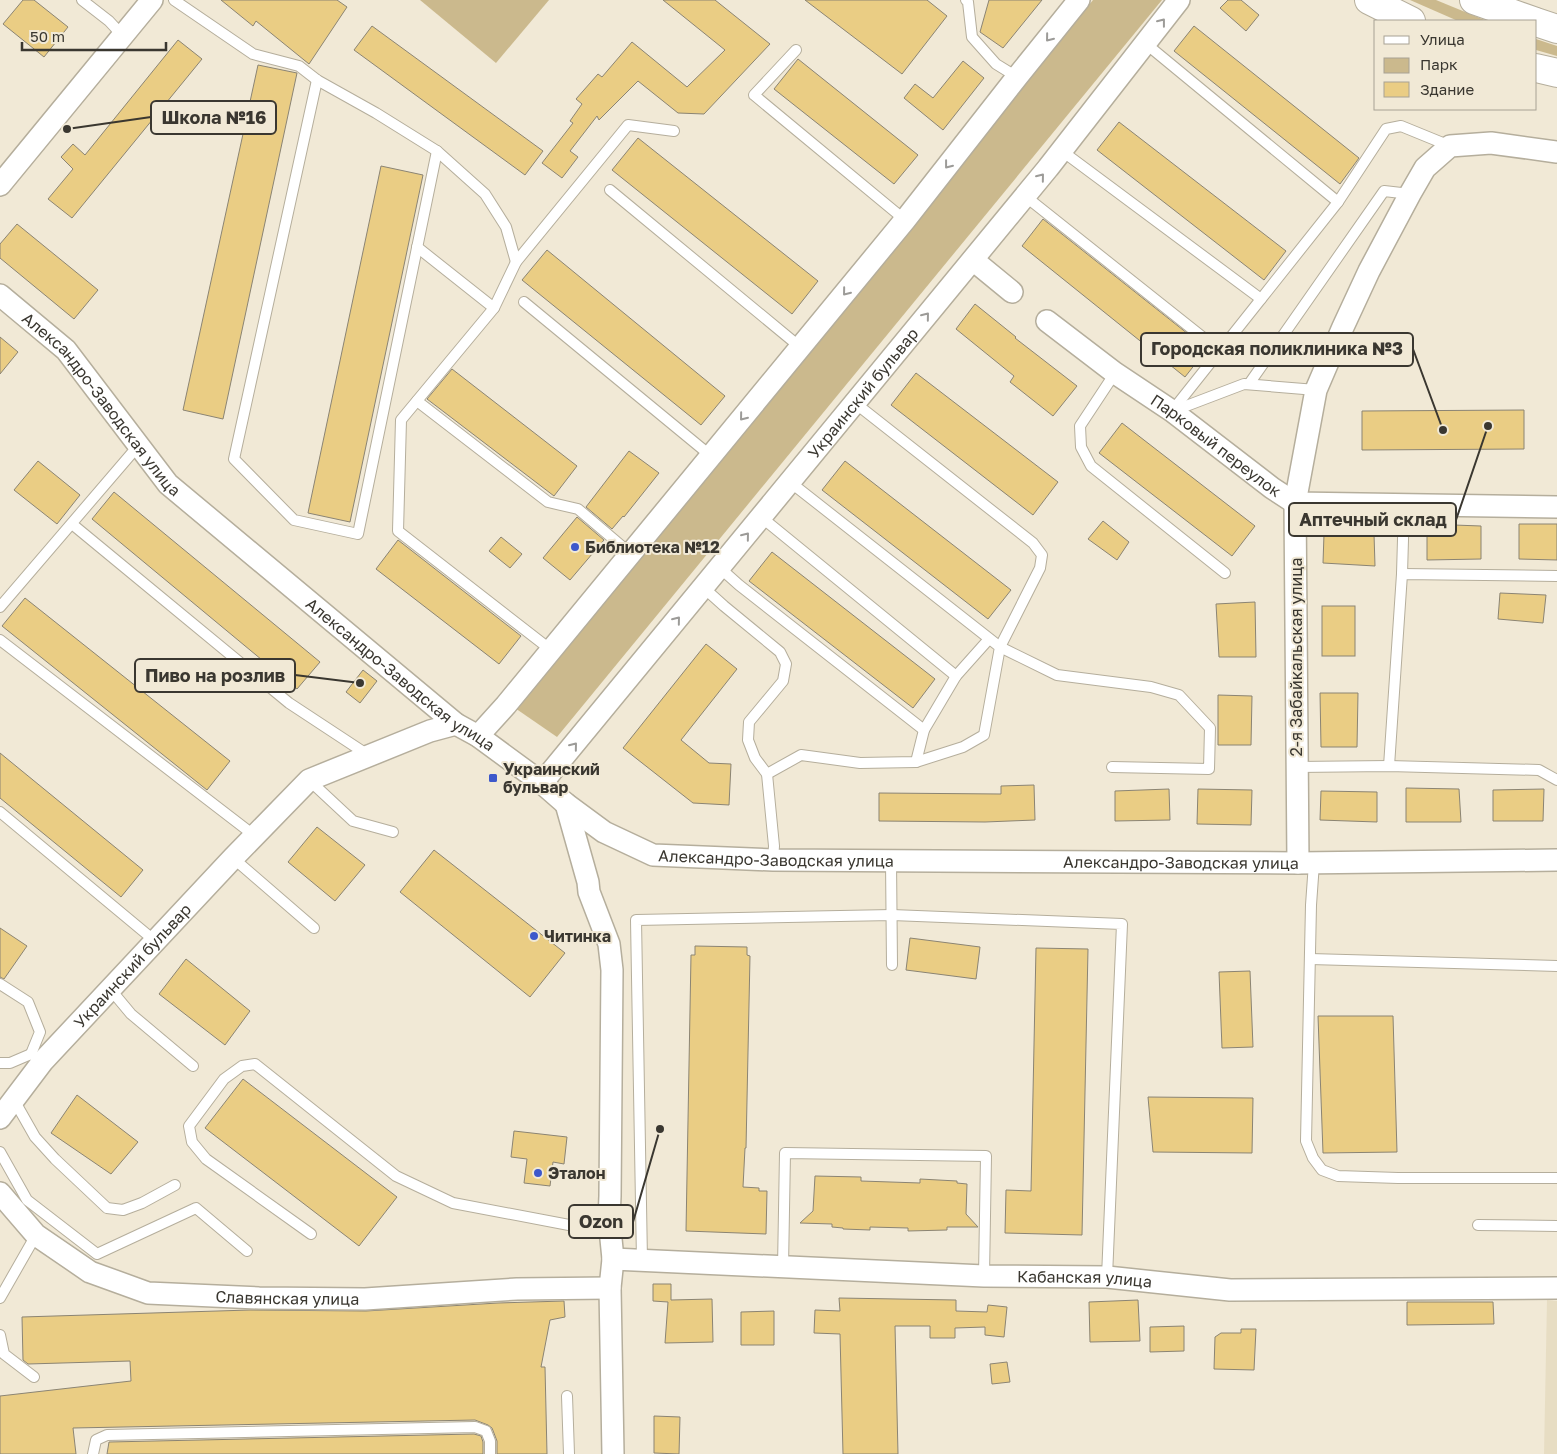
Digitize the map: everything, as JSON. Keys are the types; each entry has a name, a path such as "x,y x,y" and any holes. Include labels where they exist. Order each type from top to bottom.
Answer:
{"main road":[{"path":"1369,0 1409,20"},
{"path":"1474,0 1529,20"},
{"path":"1537,23 1557,29"},
{"path":"1537,68 1557,73"}],"street":[{"path":"2,179 152,0"},
{"path":"478,736 552,650 905,220 1016,77 1080,0"},
{"name":"Украинский бульвар","path":"542,783 973,260 1179,0"},
{"path":"1450,146 1491,144 1557,152"},
{"name":"2-я Забайкальская улица","path":"1306,863 1297,767 1295,503 1316,390 1369,271 1410,194 1425,168 1450,146"},
{"path":"973,260 1012,292"},
{"name":"Александро-Заводская улица","path":"0,295 66,350 168,484 456,724 478,736 604,832 653,855 774,860 891,861 1306,863 1557,860"},
{"name":"Парковый переулок","path":"1047,321 1115,374 1172,411 1295,503 1557,508"},
{"name":"Украинский бульвар","path":"0,1118 14,1100 37,1058 112,990 233,858 310,780 430,731 456,724"},
{"path":"566,804 588,882 589,892 609,944 612,970 609,1219 613,1259 610,1288 613,1454"},
{"name":"Славянская улица","path":"0,1193 36,1235 90,1272 148,1293 259,1298 365,1299 517,1289 610,1288"},
{"name":"Кабанская улица","path":"613,1259 984,1276 1107,1277 1230,1290 1557,1288"}],"lane":[{"path":"82,0 109,21 122,36"},
{"path":"174,0 253,54 299,66 317,80 376,113 437,151 485,194 506,227 516,262"},
{"path":"966,0 968,2 972,37 996,64 1016,77"},
{"path":"1146,43 1338,202"},
{"path":"796,50 754,95 905,220"},
{"path":"317,80 234,459 294,520 358,534 437,151"},
{"path":"552,650 398,531 401,420 494,308 516,262 628,125 674,131"},
{"path":"1172,411 1338,202 1386,129 1401,126 1450,146"},
{"path":"1062,150 1261,299"},
{"path":"610,190 800,347"},
{"path":"1249,384 1384,191 1410,194"},
{"path":"1025,196 1220,351"},
{"path":"417,247 494,308"},
{"path":"524,302 711,456"},
{"path":"1115,374 1080,426 1081,447 1092,466 1225,574"},
{"path":"1172,411 1244,384 1316,390"},
{"path":"417,401 548,502 578,509 631,554"},
{"path":"767,774 801,755 860,763 916,762 963,747 984,735 1000,647 1040,568 1042,555 1033,542 855,403"},
{"path":"0,607 138,446"},
{"path":"790,482 1000,647 1057,675 1151,687 1179,695 1210,728 1210,769 1112,767"},
{"path":"1389,766 1402,574 1404,505"},
{"path":"761,518 956,676"},
{"path":"72,524 289,703 368,756"},
{"path":"720,568 924,730"},
{"path":"1402,574 1557,576"},
{"path":"704,588 780,652 786,664 783,681 749,722 748,740 755,758 767,774 774,860"},
{"path":"916,762 924,730 956,676 989,639"},
{"path":"0,640 255,836"},
{"path":"1297,767 1389,766 1539,770 1557,780"},
{"path":"310,780 353,821 393,832"},
{"path":"0,812 155,941"},
{"path":"233,858 314,928"},
{"path":"891,861 892,965"},
{"path":"1306,863 1312,876 1306,1141 1322,1170 1338,1176 1557,1178"},
{"path":"642,1260 636,920 892,915 1122,924 1107,1277"},
{"path":"1310,959 1557,966"},
{"path":"0,984 28,1002 40,1032 37,1058 0,1063"},
{"path":"112,990 131,1014 193,1066"},
{"path":"311,1234 206,1159 192,1142 189,1126 224,1079 242,1066 255,1064 396,1176 453,1203 569,1225 609,1219"},
{"path":"14,1100 35,1137 55,1159 107,1208 123,1210 142,1204 175,1185"},
{"path":"0,1152 28,1200 97,1254 196,1208 247,1251"},
{"path":"783,1267 785,1153 986,1156 984,1276"},
{"path":"1478,1225 1557,1226"},
{"path":"0,1298 36,1235"},
{"path":"0,1335 4,1354 34,1377"},
{"path":"567,1396 569,1454"},
{"path":"93,1454 96,1440 107,1435 475,1426 486,1430 490,1441 490,1454"}],"shaded area":[{"path":"1547,1300 1557,1301 1557,1454 1544,1454"}],"green space":[{"path":"420,0 549,0 496,63"},
{"path":"1093,0 1162,0 557,737 512,706"},
{"path":"1410,0 1436,0 1485,20 1456,20"},
{"path":"1537,39 1557,46 1557,56 1537,50"}],"building":[{"path":"23,0 34,0 68,27 44,57 3,24"},
{"path":"221,0 337,0 347,7 309,64 256,21 253,26"},
{"path":"663,0 715,0 770,44 704,114 678,113 638,81 599,120 597,116 570,151 578,157 562,178 542,163 573,123 570,121 582,104 576,99 598,74 602,77 632,42 687,87 725,50"},
{"path":"805,0 927,0 947,16 902,74"},
{"path":"989,0 1042,0 1003,48 980,32"},
{"path":"1228,0 1241,0 1259,15 1246,31 1220,8"},
{"path":"372,26 543,151 525,175 354,50"},
{"path":"1194,26 1359,158 1340,184 1174,51"},
{"path":"178,40 202,59 72,218 48,199 73,169 61,157 73,144 85,155"},
{"path":"798,59 918,155 894,184 774,89"},
{"path":"963,61 984,78 943,130 904,98 915,84 933,98"},
{"path":"258,65 297,73 223,419 183,410"},
{"path":"1119,122 1286,251 1264,280 1097,150"},
{"path":"638,138 818,281 792,314 612,170"},
{"path":"381,166 423,175 350,522 308,513"},
{"path":"1043,219 1207,349 1185,377 1022,246"},
{"path":"17,224 98,290 74,319 0,258 0,244"},
{"path":"547,250 725,396 701,425 522,280"},
{"path":"975,304 1077,386 1053,416 1010,382 1014,376 956,329"},
{"path":"0,337 18,352 0,374"},
{"path":"452,369 577,466 554,496 427,399"},
{"path":"916,373 1058,482 1033,515 891,405"},
{"path":"1524,410 1524,449 1362,450 1362,411"},
{"path":"1122,423 1255,526 1232,556 1099,453"},
{"path":"629,451 659,473 612,529 586,507"},
{"path":"38,461 80,495 57,524 14,490"},
{"path":"845,461 1011,590 988,619 822,490"},
{"path":"114,492 320,662 297,689 92,519"},
{"name":"Библиотека №12","path":"577,517 604,540 570,580 543,558"},
{"path":"1103,521 1129,542 1117,560 1088,539"},
{"path":"1427,524 1481,526 1481,559 1427,560"},
{"path":"1519,524 1557,524 1557,560 1519,559"},
{"path":"1324,534 1374,534 1375,566 1323,563"},
{"path":"501,537 522,554 510,568 489,551"},
{"path":"398,540 521,636 499,664 376,569"},
{"path":"772,552 935,679 913,708 749,581"},
{"path":"1500,593 1546,595 1543,623 1498,619"},
{"path":"25,598 230,761 207,790 2,626"},
{"path":"1255,602 1256,657 1219,657 1216,604"},
{"path":"1322,606 1355,606 1355,656 1322,656"},
{"path":"706,644 737,669 681,740 709,763 731,764 729,805 693,803 623,748"},
{"path":"363,670 377,681 360,703 346,692"},
{"path":"1320,693 1358,693 1357,747 1321,747"},
{"path":"1218,695 1252,696 1251,745 1218,745"},
{"path":"0,753 143,870 121,897 0,798"},
{"path":"1034,785 1035,820 985,822 879,821 879,793 1001,794 1001,786"},
{"path":"1406,788 1459,789 1461,822 1406,822"},
{"path":"1169,789 1170,820 1115,821 1115,791"},
{"path":"1198,789 1252,790 1251,825 1197,824"},
{"path":"1544,789 1543,821 1493,821 1493,790"},
{"path":"1321,791 1377,792 1377,822 1320,820"},
{"path":"317,827 365,865 335,901 288,862"},
{"path":"434,850 565,953 530,997 400,892"},
{"path":"0,928 27,946 4,979 0,977"},
{"path":"910,938 980,947 976,979 906,970"},
{"path":"695,946 747,947 747,955 750,956 746,1148 743,1187 759,1188 759,1191 767,1191 766,1234 686,1231 691,955 695,955"},
{"path":"1036,948 1088,949 1082,1235 1005,1233 1006,1190 1031,1191"},
{"path":"186,959 250,1011 225,1045 159,994"},
{"path":"1250,971 1253,1047 1222,1048 1219,972"},
{"path":"1318,1016 1393,1016 1397,1152 1323,1153"},
{"path":"243,1079 397,1197 359,1246 205,1128"},
{"path":"77,1095 138,1142 111,1174 51,1133"},
{"path":"1148,1097 1253,1098 1252,1153 1153,1152"},
{"path":"514,1131 567,1137 564,1164 553,1162 550,1186 524,1183 527,1159 511,1157"},
{"path":"815,1176 861,1177 861,1181 920,1183 920,1179 957,1181 957,1183 967,1184 966,1214 978,1227 947,1227 947,1230 908,1231 908,1228 870,1227 870,1230 843,1229 832,1227 832,1224 800,1223 813,1211"},
{"path":"653,1284 671,1284 671,1300 712,1299 713,1342 665,1343 668,1302 653,1301"},
{"path":"839,1298 956,1300 956,1311 987,1312 988,1305 1007,1307 1004,1337 985,1335 985,1327 955,1328 955,1338 930,1338 930,1326 895,1326 898,1454 843,1454 840,1334 814,1333 815,1310 840,1311"},
{"path":"1138,1300 1140,1341 1090,1342 1089,1302"},
{"path":"564,1301 565,1317 550,1320 541,1367 545,1367 547,1454 497,1454 497,1441 492,1428 475,1420 73,1428 76,1454 0,1454 0,1396 131,1381 130,1361 28,1364 23,1360 22,1317 250,1310 366,1311"},
{"path":"1407,1302 1493,1302 1494,1324 1407,1325"},
{"path":"774,1311 774,1345 741,1345 741,1312"},
{"path":"1184,1326 1184,1351 1150,1352 1150,1327"},
{"path":"1241,1329 1256,1329 1254,1370 1214,1369 1215,1337 1221,1333 1241,1333"},
{"path":"1007,1362 1010,1382 992,1384 990,1364"},
{"path":"654,1416 680,1417 679,1454 654,1453"},
{"path":"474,1434 481,1436 483,1454 107,1454 109,1442"}],"place":[{"name":"Школа №16","path":"67,129"},
{"name":"Аптечный склад","path":"1488,426"},
{"name":"Городская поликлиника №3","path":"1443,430"},
{"name":"Библиотека №12","path":"575,547"},
{"name":"Пиво на розлив","path":"360,683"},
{"name":"Украинский бульвар","path":"493,778"},
{"name":"Читинка","path":"534,936"},
{"name":"Ozon","path":"660,1129"},
{"name":"Эталон","path":"538,1173"}]}
